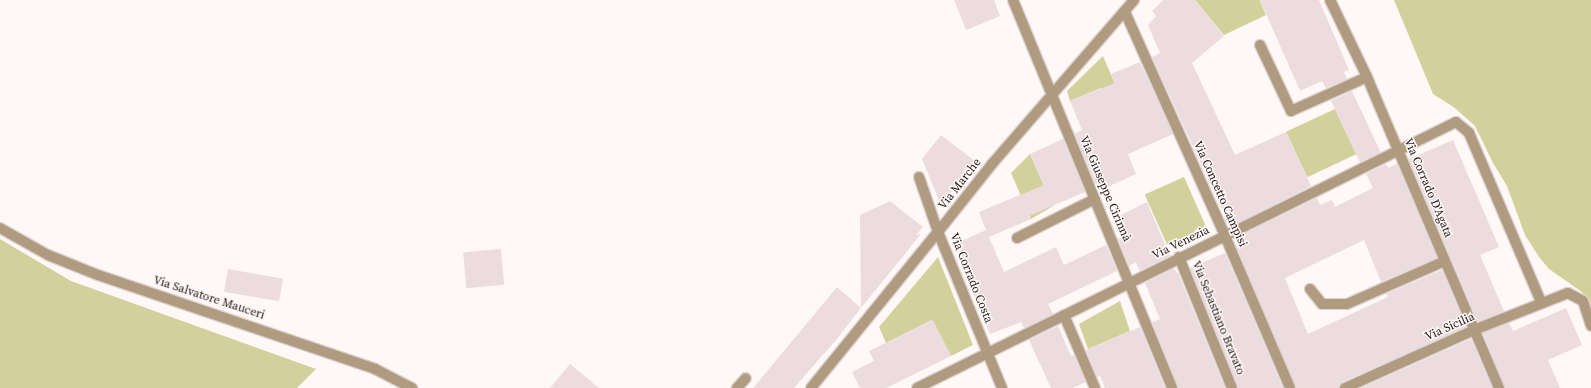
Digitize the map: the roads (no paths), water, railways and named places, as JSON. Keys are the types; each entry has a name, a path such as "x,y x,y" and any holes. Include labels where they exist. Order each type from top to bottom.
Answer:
{"street":[{"name":"Via Giuseppe Cirinnà","path":"1014,0 1172,388"},
{"name":"Via Marche","path":"811,388 992,164 1134,0"},
{"name":"Via Corrado D'Agata","path":"1330,0 1367,77 1499,388"},
{"name":"Via Concetto Campisi","path":"1125,12 1290,388"},
{"path":"1260,45 1290,111 1367,77"},
{"name":"Via Venezia","path":"917,388 1130,283 1179,257 1456,122 1469,133 1541,302"},
{"name":"Via Corrado Costa","path":"919,177 938,232 1002,388"},
{"path":"1017,238 1095,199"},
{"name":"Via Salvatore Mauceri","path":"0,228 48,255 98,275 375,369 412,388"},
{"name":"Via Sebastiano Bravato","path":"1179,257 1232,388"},
{"path":"1310,290 1322,304 1347,304 1445,262"},
{"name":"Via Sicilia","path":"1345,388 1474,330 1541,302 1568,293 1582,301 1591,326"},
{"path":"1064,315 1095,388"},
{"path":"737,388 746,378"}]}
